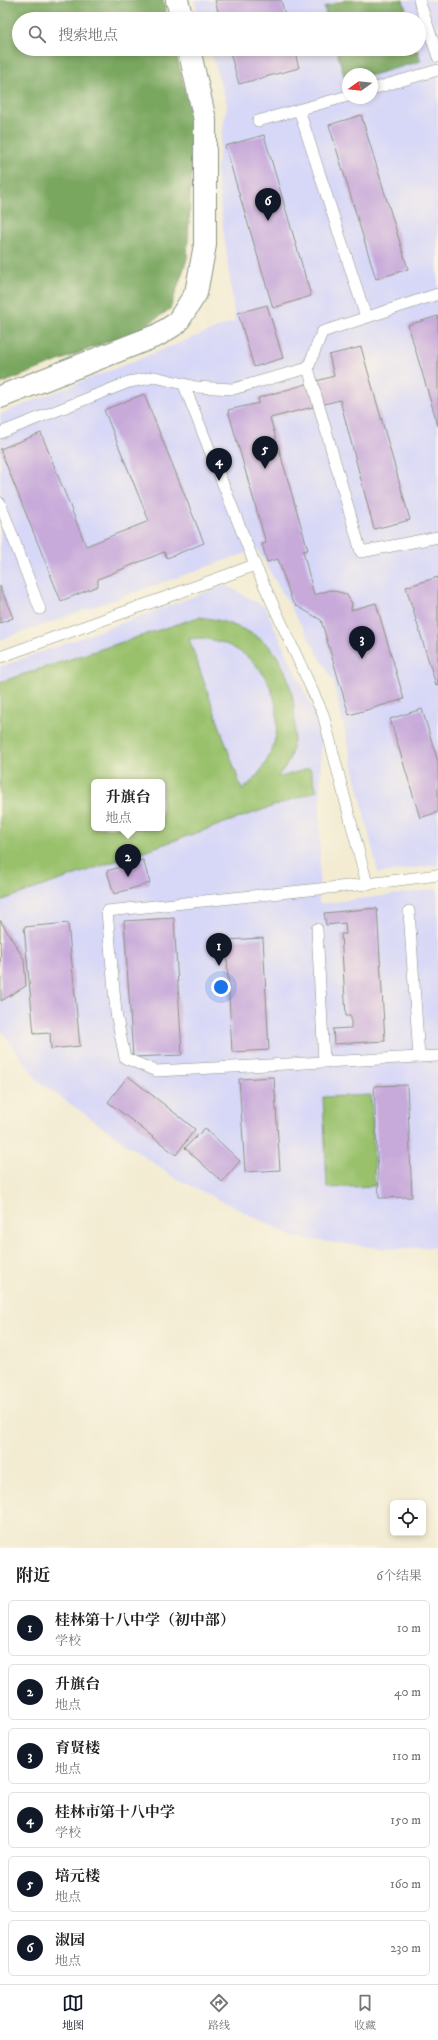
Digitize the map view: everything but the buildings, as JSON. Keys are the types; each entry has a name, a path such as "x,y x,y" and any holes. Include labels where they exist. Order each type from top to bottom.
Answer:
{"street":[{"path":"178,0 181,12"},
{"path":"0,397 158,335 177,323 196,293 206,245 205,120 191,56"}],"lane":[{"path":"418,0 422,12"},
{"path":"426,23 438,57"},
{"path":"378,87 438,70"},
{"path":"258,121 342,98"},
{"path":"299,110 366,317"},
{"path":"438,294 322,332 308,368 361,552 438,537"},
{"path":"0,433 129,382 155,377 196,387 233,389 308,368"},
{"path":"184,385 256,565 323,714 366,884"},
{"path":"0,503 40,609"},
{"path":"0,657 256,565"},
{"path":"438,875 107,911 116,1013 125,1058 156,1071 438,1056"},
{"path":"409,911 419,1057"},
{"path":"316,929 324,1062"}],"shaded area":[{"path":"194,0 438,0 438,865 378,873 333,680 257,549 0,640 0,414 235,321 216,171 227,104 212,56 426,56 426,12 198,12"},
{"path":"226,585 265,607 321,726 319,904 438,889 438,1247 387,1249 296,1238 173,1177 38,1081 0,1029 0,667"}],"green space":[{"path":"0,0 163,0 166,12 12,12 12,56 177,56 194,127 187,259 170,309 142,328 0,384"},
{"path":"346,0 403,0 407,12 325,12 324,7"},
{"path":"338,56 419,56 421,61 378,73 378,68 342,69"},
{"path":"199,617 217,620 236,626 254,635 268,645 277,656 290,685 295,716 293,747 288,763 277,778 310,768 317,791 0,901 0,682","holes":["201,638 228,645 249,659 265,677 274,699 277,723 273,747 261,770 242,790 189,639"]},
{"path":"371,1095 375,1186 327,1188 323,1097"}],"place":[{"name":"淑园","path":"268,221"},
{"name":"培元楼","path":"265,469"},
{"name":"桂林市第十八中学","path":"219,481"},
{"name":"育贤楼","path":"362,659"},
{"name":"升旗台","path":"128,877"},
{"name":"桂林第十八中学（初中部）","path":"219,966"}]}
